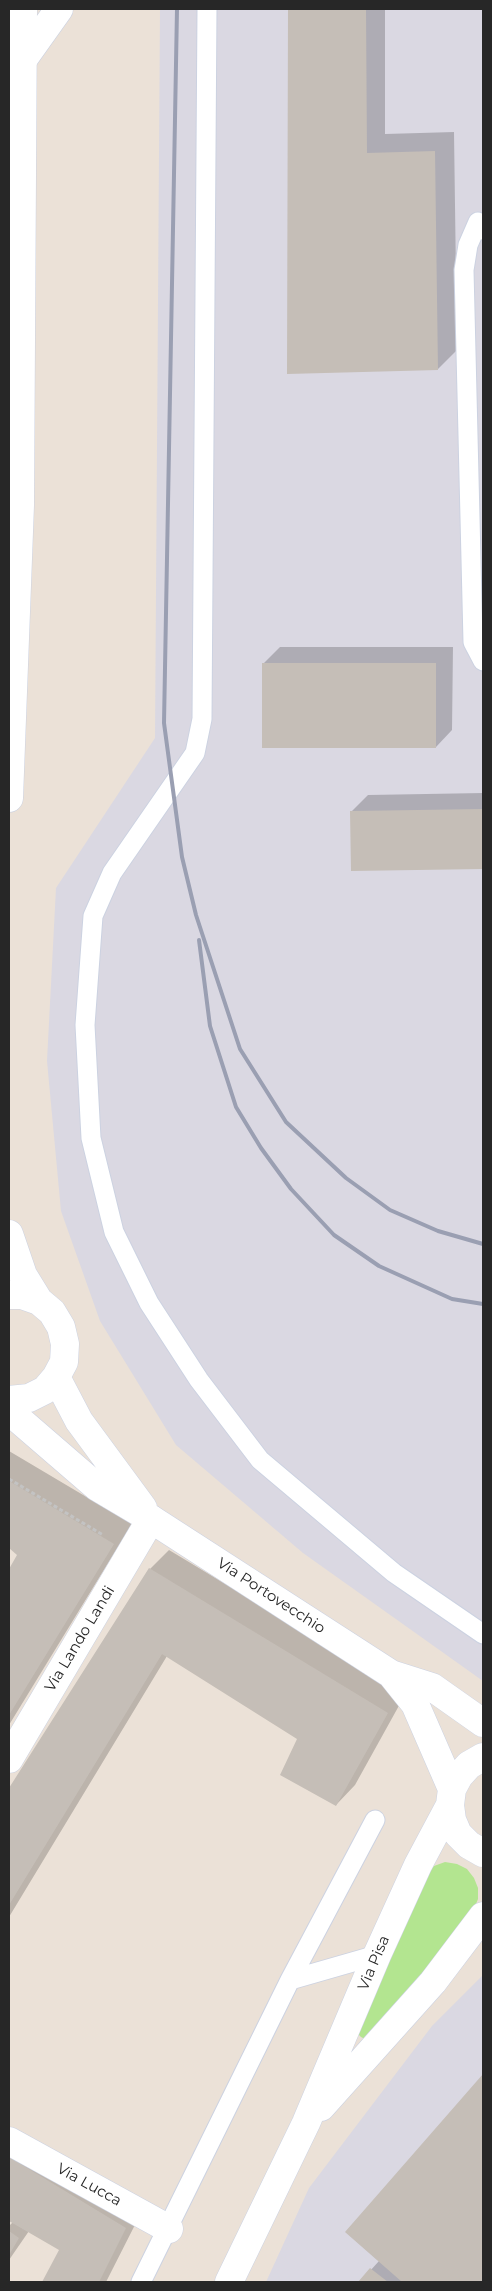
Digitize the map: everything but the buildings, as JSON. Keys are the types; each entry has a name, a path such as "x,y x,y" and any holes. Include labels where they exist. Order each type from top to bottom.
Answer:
{"main road":[{"path":"9,786 14,504 22,240 23,9"},
{"path":"22,61 59,9"},
{"path":"9,307 22,240"},
{"path":"9,1234 23,1274 39,1301 52,1312 61,1327 65,1344 64,1362 56,1377 45,1390 29,1398 9,1400"},
{"path":"9,1295 22,1295 39,1301"},
{"path":"56,1377 79,1421 151,1519"},
{"name":"Via Portovecchio","path":"9,1411 97,1487 151,1519 391,1674 432,1687 483,1723"},
{"name":"Via Lando Landi","path":"9,1759 151,1519"},
{"name":"Via Portovecchio","path":"391,1674 414,1704 451,1797 452,1820 458,1834 469,1845 483,1853"},
{"name":"Via Pisa","path":"229,2282 306,2123 377,1955 459,1776 469,1765 483,1757"},
{"name":"Via Pisa","path":"306,2123 433,1982 483,1916"},
{"name":"Via Lucca","path":"9,2141 169,2229"}],"lane":[{"path":"207,9 202,719 195,754 112,873 93,916 86,1025 92,1138 114,1232 149,1303 199,1380 260,1460 394,1573 483,1634"},
{"path":"483,230 478,222 468,245 464,270 473,642 483,661"},
{"path":"141,2282 169,2229 290,1980 376,1820"},
{"path":"290,1980 377,1955"}],"path":[{"path":"9,1479 109,1538"}],"shaded area":[{"path":"160,9 483,9 483,1681 303,1553 176,1445 100,1321 61,1211 47,1061 56,888 155,738"},
{"path":"483,1975 483,2282 266,2282 309,2188 432,2026"}],"green space":[{"path":"445,1862 457,1864 467,1869 474,1878 478,1888 478,1899 474,1909 379,2034 367,2040 357,2033 425,1873 434,1866"}],"railway":[{"path":"177,9 164,723 182,857 196,915 240,1049 286,1122 346,1178 390,1210 438,1231 483,1244"},
{"path":"199,940 210,1026 236,1107 261,1148 291,1189 334,1235 379,1266 452,1299 483,1304"}]}
